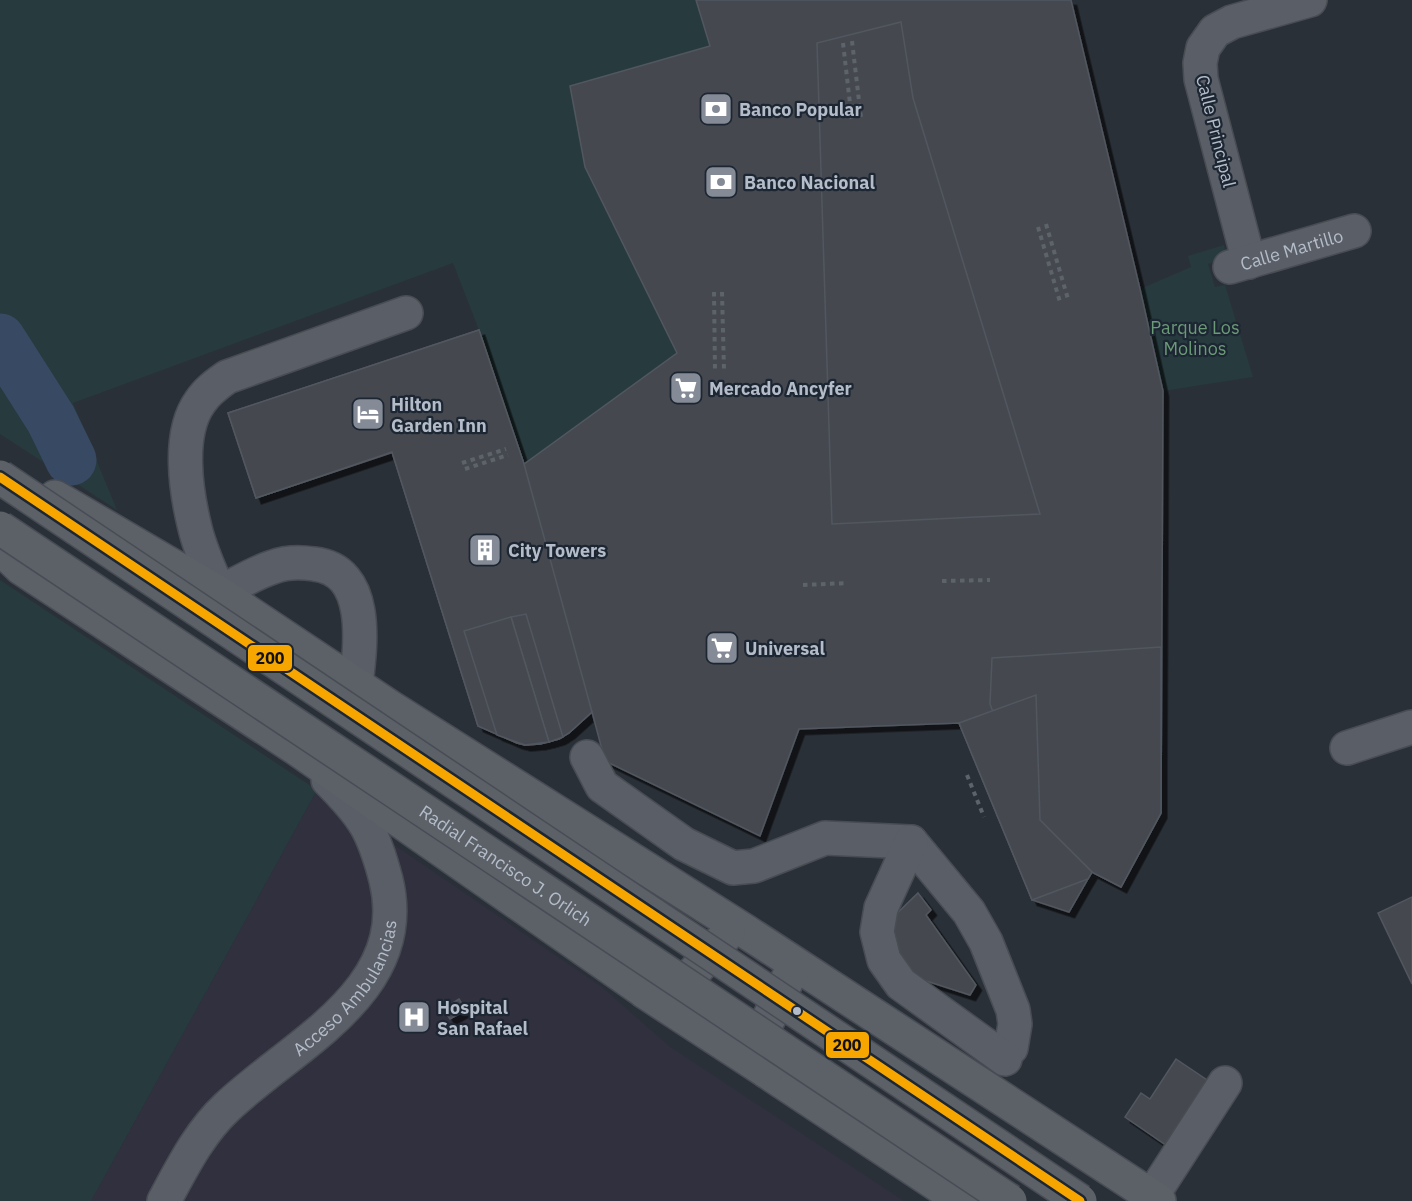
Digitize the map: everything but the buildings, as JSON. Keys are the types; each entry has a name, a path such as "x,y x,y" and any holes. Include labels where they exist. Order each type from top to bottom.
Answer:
{"main road":[{"path":"0,468 219,593 356,684 735,925 1155,1199"},
{"path":"0,477 1080,1201"},
{"name":"Radial Francisco J. Orlich","path":"0,528 1010,1201"},
{"path":"0,548 21,568 297,749 644,991 962,1201"},
{"path":"644,991 663,997 676,993 735,925"},
{"path":"766,1071 758,1056 759,1039 795,964"}],"street":[{"name":"Calle Principal","path":"1240,265 1201,79 1200,63 1203,48 1215,31 1232,22 1310,0"},
{"name":"Calle Martillo","path":"1240,265 1354,231"},
{"path":"356,684 360,619 353,594 341,574 312,563 301,562 275,566 250,576 219,593 195,530 186,483 188,426 199,403 212,387 227,377 406,313"},
{"path":"1347,748 1412,727"},
{"name":"Acceso Ambulancias","path":"164,1201 207,1128 226,1107 314,1038 348,1006 380,959 387,939 388,892 378,849 356,807 297,749"},
{"path":"587,757 602,786 684,844 733,867 753,866 825,838 911,842 969,912 986,942 1013,1010 1015,1024 1008,1054 901,984 884,960 877,932 881,908 911,842"},
{"path":"1155,1199 1225,1083"}],"path":[{"path":"852,41 861,118"},
{"path":"843,43 852,121"},
{"path":"1046,224 1068,299"},
{"path":"1038,227 1060,302"},
{"path":"714,292 715,370"},
{"path":"722,292 724,370"},
{"path":"462,463 506,449"},
{"path":"465,469 508,455"},
{"path":"942,581 990,580"},
{"path":"803,585 848,583"},
{"path":"967,776 984,818"}],"shaded area":[{"name":"Hospital San Rafael","path":"317,790 366,852 393,844 602,987 669,1046 904,1201 91,1201"}],"green space":[{"path":"0,0 696,0 710,46 570,87 585,167 677,353 524,464 479,330 453,263 73,403 117,510 0,434"},
{"name":"Parque Los Molinos","path":"1224,245 1227,258 1208,264 1215,287 1225,285 1253,377 1163,391 1140,289 1191,267 1188,256"},
{"path":"0,580 317,790 91,1201 0,1201"}],"waterway":[{"path":"0,339 51,419 71,460"}],"transit line":[{"name":"200","path":"0,477 1080,1201"}],"place":[{"name":"Banco Popular","path":"716,109"},
{"name":"Banco Nacional","path":"721,182"},
{"name":"Mercado Ancyfer","path":"686,388"},
{"name":"Hilton Garden Inn","path":"368,414"},
{"name":"City Towers","path":"485,550"},
{"name":"Universal","path":"722,648"},
{"name":"Hospital San Rafael","path":"414,1017"}]}
